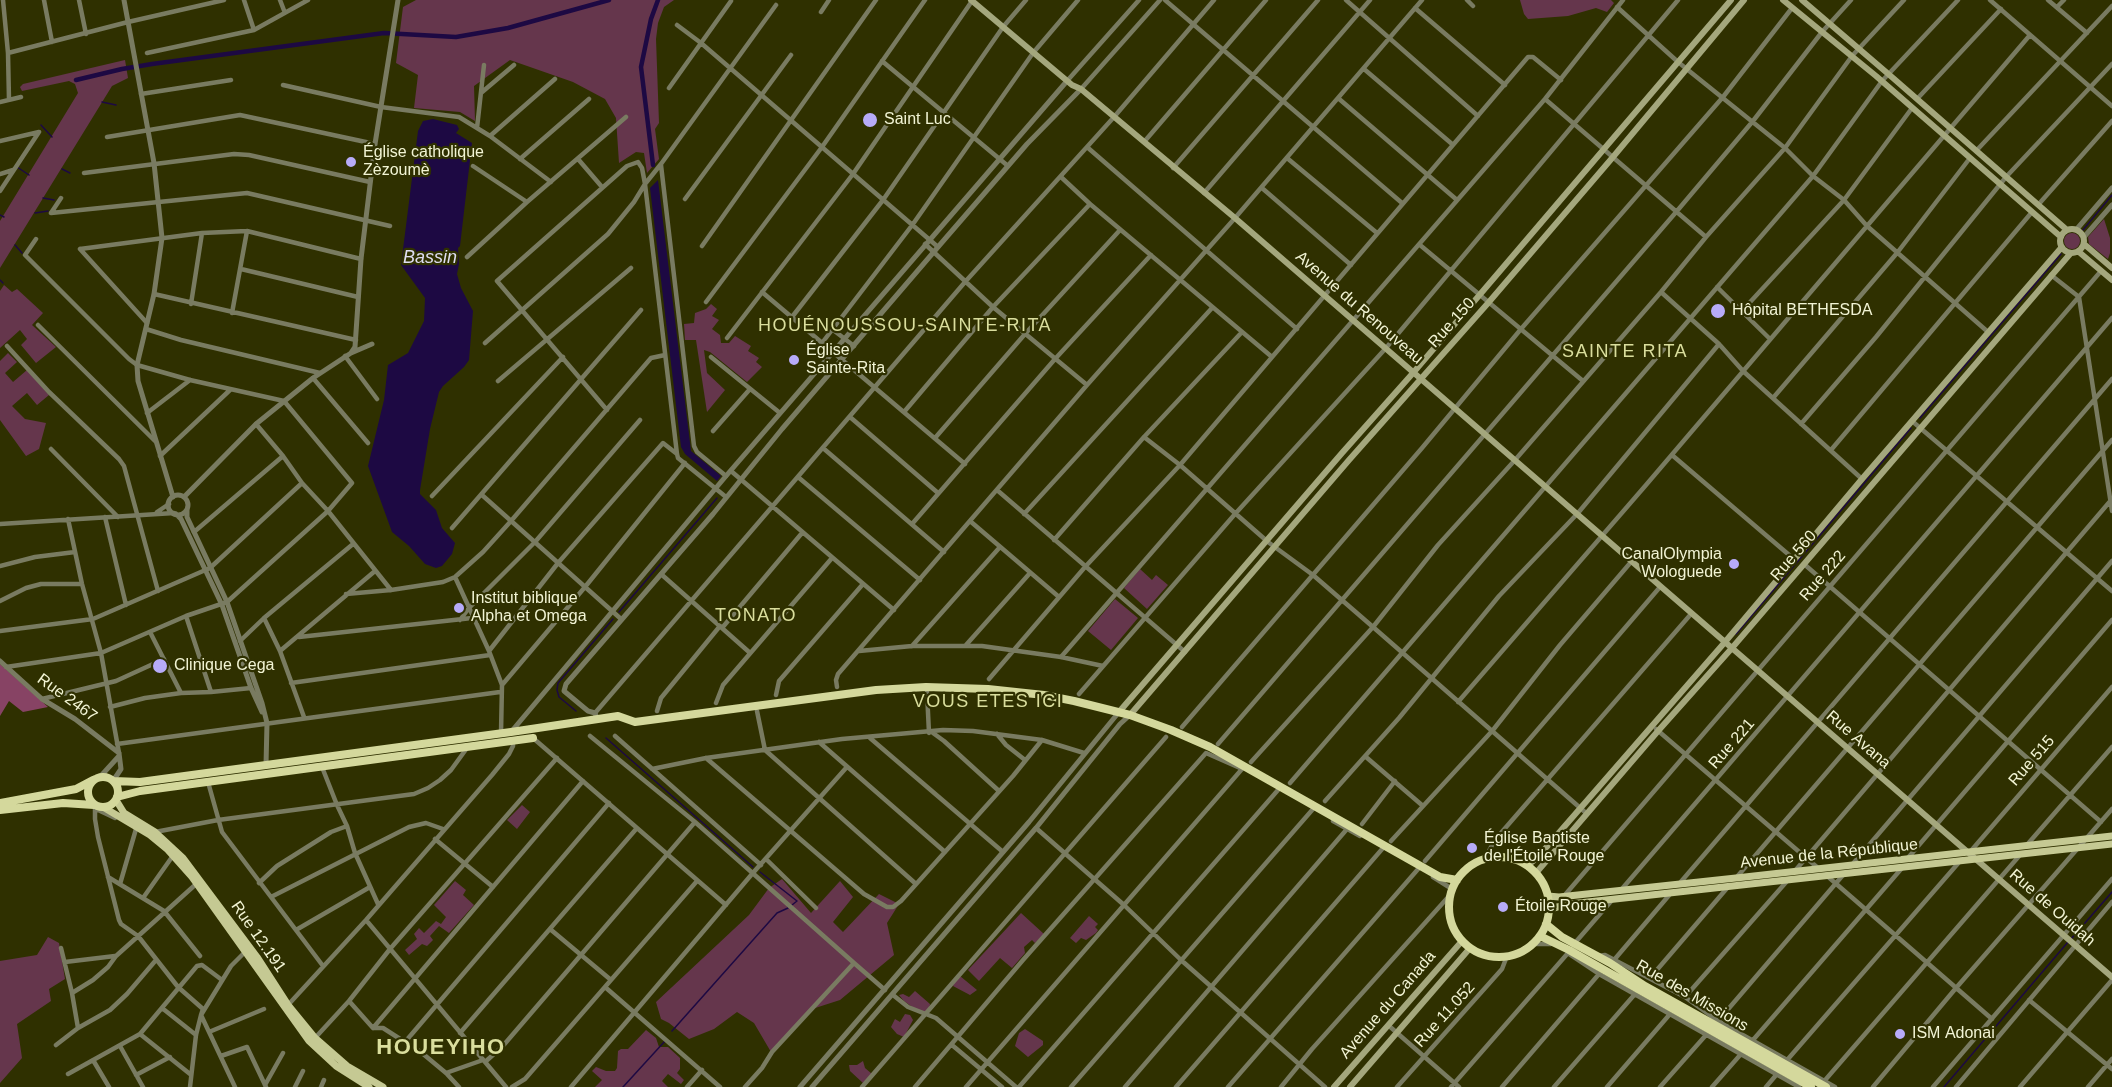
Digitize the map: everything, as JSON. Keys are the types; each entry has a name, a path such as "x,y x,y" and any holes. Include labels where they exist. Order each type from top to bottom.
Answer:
{"highway":[{"path":"116,799 140,791 467,746 596,716 618,716 635,722 876,690 926,687 1025,693 1074,701 1130,715 1210,747 1440,877 1457,880"},
{"path":"0,803 76,789 96,779 140,782 501,733 533,738"},
{"path":"96,779 89,785 88,792 90,801 98,807"},
{"path":"0,812 71,802 98,807 111,805 116,799 118,789 113,781"},
{"path":"1488,858 1509,858 1527,866 1543,883 1548,896 1549,909 1546,924 1540,936 1523,951 1507,956 1491,956 1470,948 1462,941 1450,918 1451,892 1457,880 1468,867 1488,858"},
{"name":"Rue des Missions","path":"1546,924 1556,934 1823,1085"},
{"name":"Rue des Missions","path":"1540,936 1569,950 1811,1087"}],"main road":[{"name":"Rue 150","path":"1119,712 1268,542 1731,0"},
{"name":"Rue 150","path":"1130,715 1613,158 1744,0"},
{"path":"1783,0 1882,81 2061,237"},
{"path":"1802,0 2038,206 2067,230 2076,230 2084,241 2111,264"},
{"name":"Avenue du Renouveau","path":"972,1 1235,218 1732,648"},
{"path":"2067,230 2061,237 2061,248 2070,254 2079,252"},
{"path":"2079,252 2084,241"},
{"name":"Rue 560","path":"1527,866 1537,858 1725,642 2061,248"},
{"path":"2079,252 2112,280"},
{"name":"Rue 560","path":"1536,873 2070,254"},
{"path":"1342,453 1349,460"},
{"name":"Rue Avana","path":"1732,648 1968,852"},
{"name":"Rue 12.191","path":"116,799 124,813 155,832 172,846 196,874 257,957 288,1005 315,1038 347,1066 382,1087"},
{"name":"Rue 12.191","path":"98,807 150,835 167,849 204,894 309,1041 336,1066 369,1087"},
{"name":"Avenue de la République","path":"1548,896 1907,860 2112,836"},
{"name":"Avenue de la République","path":"1549,909 1560,905 1845,872 1902,868 2112,844"},
{"name":"Rue de Ouidah","path":"1968,852 2112,979"},
{"name":"Avenue du Canada","path":"1334,1087 1462,941"},
{"name":"Avenue du Canada","path":"1350,1087 1470,948"}],"street":[{"path":"3,0 8,53 9,100"},
{"path":"44,0 52,42"},
{"path":"79,0 86,34"},
{"path":"124,0 153,163 162,238 154,294 137,364 138,381 167,478 180,497 188,503 187,517 208,569"},
{"path":"8,53 224,0"},
{"path":"244,0 254,30"},
{"path":"280,0 285,13"},
{"path":"147,53 254,30 308,0"},
{"path":"348,355 356,338 361,259 370,182 398,0"},
{"path":"821,12 829,0"},
{"path":"702,246 876,0"},
{"path":"706,302 822,147 925,0"},
{"path":"792,317 884,200 1003,27 1026,0"},
{"path":"822,343 913,224 1034,53 1078,0"},
{"path":"288,1005 366,920 505,759 512,749 512,736 612,611 844,338 999,159 1069,83 1139,0"},
{"path":"1160,0 1081,89 1027,144 936,249 564,688 588,711 596,716 965,282 1114,117 1214,0"},
{"path":"1165,0 1402,203"},
{"path":"1144,142 1266,0"},
{"path":"1173,168 1318,0"},
{"path":"1346,0 1478,116"},
{"path":"1204,193 1370,0"},
{"path":"837,687 838,674 1087,385 1262,188 1422,0"},
{"path":"1467,0 1473,6"},
{"path":"1061,657 1545,99 1623,0"},
{"path":"1079,694 1234,514 1386,348 1678,0"},
{"path":"1218,744 1343,602 1753,122 1822,32 1851,0"},
{"path":"1251,762 1373,627 1437,545 1515,460 1785,148 1859,48 1904,0"},
{"path":"1290,783 1813,176 1882,81 1958,0"},
{"path":"1990,0 2112,106"},
{"path":"2048,0 2087,33"},
{"path":"2057,8 2064,0"},
{"path":"669,88 731,1"},
{"path":"727,338 853,174 972,1"},
{"path":"485,343 608,234 634,202 776,5"},
{"path":"1976,151 2112,6"},
{"path":"1617,7 1678,62 1785,148 1813,176 1844,201 1867,226 1988,332"},
{"path":"1415,8 1505,85"},
{"path":"1182,727 1521,329 1723,97 1792,8"},
{"path":"1917,99 2001,9"},
{"path":"677,25 762,94 913,224 965,282 1087,385"},
{"path":"1458,702 1603,536 2030,35"},
{"path":"685,199 790,55"},
{"path":"989,679 1084,567 1180,465 1452,144 1531,56 1561,80"},
{"path":"882,62 1008,166"},
{"path":"1802,424 1926,278 2006,177 2112,64"},
{"path":"477,129 484,65"},
{"path":"481,93 514,65"},
{"path":"1364,69 1452,144"},
{"path":"490,136 555,79"},
{"path":"141,94 231,80"},
{"path":"283,85 381,106 459,117 490,136 551,182"},
{"path":"0,102 21,97"},
{"path":"1338,98 1457,201"},
{"path":"520,159 589,99"},
{"path":"1545,99 1706,237"},
{"path":"1741,312 1844,201 1912,108"},
{"path":"107,136 240,115 375,144"},
{"path":"467,257 626,117"},
{"path":"2038,206 2112,121"},
{"path":"0,141 39,132 0,191"},
{"path":"1087,147 1297,328"},
{"path":"84,173 234,154 249,155 370,182"},
{"path":"1287,158 1377,233"},
{"path":"1773,398 1897,253 1970,158"},
{"path":"578,159 602,187"},
{"path":"607,410 497,281 602,187 635,162 641,164 645,184 677,454"},
{"path":"661,164 694,446 697,452 740,480 894,610"},
{"path":"473,166 527,202"},
{"path":"0,174 14,170"},
{"path":"1061,177 1120,230 1272,357"},
{"path":"1262,188 1351,265"},
{"path":"2076,230 2112,188"},
{"path":"61,198 51,213 247,193 390,226"},
{"path":"904,412 993,307 1090,204"},
{"path":"2084,241 2112,205"},
{"path":"1831,450 2032,212"},
{"path":"935,438 1024,334 1120,230"},
{"path":"320,373 181,340 147,326 80,249 202,232 247,231 361,259"},
{"path":"232,313 247,231"},
{"path":"191,304 202,232"},
{"path":"6,667 102,653 186,616 225,604 328,511 352,483 284,401 190,380 137,364 129,359 26,255 36,239"},
{"path":"1420,245 1583,381"},
{"path":"912,524 1055,359 1151,255"},
{"path":"498,381 631,268"},
{"path":"241,269 358,297"},
{"name":"Rue 222","path":"1564,896 2101,271"},
{"path":"2051,275 2079,297 2112,511"},
{"path":"1717,287 1770,339"},
{"path":"762,292 965,464"},
{"path":"1661,292 1719,344 1743,371 1862,479"},
{"path":"154,294 232,313 356,338 372,344 348,355 312,378 256,424 191,490 154,513"},
{"path":"1024,514 1212,308"},
{"path":"452,528 641,310"},
{"name":"Rue 221","path":"1621,890 2112,318"},
{"path":"38,325 155,441"},
{"path":"832,329 854,346"},
{"path":"1054,540 1144,437 1242,332"},
{"path":"1325,801 1366,757 1499,596 1578,513 1719,344"},
{"path":"7,346 49,392 119,459 127,477 158,591"},
{"path":"348,355 377,399"},
{"path":"346,594 391,590 455,578 511,521 651,358 665,355"},
{"path":"432,496 562,357"},
{"path":"711,357 780,413"},
{"path":"312,378 368,443"},
{"path":"1679,884 2112,379"},
{"path":"147,413 190,380"},
{"path":"713,431 750,389"},
{"path":"160,456 230,390"},
{"path":"850,417 938,493"},
{"path":"460,620 469,608 535,542 640,420"},
{"path":"1912,421 2112,591"},
{"path":"256,424 391,590"},
{"path":"1144,437 1180,465 1275,548 1312,575 1586,813"},
{"path":"1736,878 2112,440"},
{"path":"291,683 489,653 558,563 663,443 726,497"},
{"path":"823,448 944,552"},
{"path":"51,449 118,517"},
{"path":"1672,455 1795,560"},
{"path":"194,532 283,456"},
{"path":"501,733 500,692 502,685 685,463"},
{"path":"798,477 920,580"},
{"path":"0,631 93,619 208,569 302,483"},
{"path":"997,490 1185,652"},
{"path":"482,495 621,619"},
{"path":"1794,872 2111,500"},
{"path":"169,504 181,519 208,569 240,640 266,720 266,765"},
{"path":"0,524 182,513 187,510"},
{"path":"105,517 126,605"},
{"path":"68,519 82,584 102,653 121,769 113,781"},
{"path":"970,521 1059,597"},
{"path":"657,711 661,698 802,533"},
{"path":"240,640 353,544"},
{"path":"912,646 1000,547"},
{"path":"0,566 35,557 75,552"},
{"path":"716,703 723,685 749,652 832,558"},
{"path":"1718,1021 2112,561"},
{"path":"1390,841 1493,730 1560,645 1631,562"},
{"path":"1804,564 2101,822"},
{"path":"280,651 375,571"},
{"path":"966,645 1030,573"},
{"path":"661,574 749,652"},
{"path":"455,578 502,685"},
{"path":"0,601 41,584 82,584"},
{"path":"776,695 779,681 863,584"},
{"path":"1425,861 1660,587"},
{"path":"225,604 251,688 266,720"},
{"path":"1488,858 1494,841 1691,614"},
{"path":"186,616 211,692"},
{"path":"264,618 280,651 304,717"},
{"path":"299,637 472,618"},
{"path":"1907,860 2112,620"},
{"path":"150,632 182,693"},
{"path":"859,651 912,646 966,645 1061,657 1103,666"},
{"path":"42,699 106,684 164,659"},
{"name":"Rue 2467","path":"0,661 42,699 75,719 119,754"},
{"name":"Rue 515","path":"1968,852 2112,687"},
{"path":"110,707 145,698 182,693 251,688"},
{"path":"117,744 266,720 500,692"},
{"path":"927,692 931,733"},
{"path":"757,711 765,750 916,884"},
{"path":"800,1087 1003,852 1119,712"},
{"path":"812,1087 1036,828 1120,724 1130,715"},
{"path":"1652,725 1819,869"},
{"path":"652,769 706,758 819,742 931,733 943,730 963,730 1042,740 1084,753"},
{"path":"931,733 944,741 999,790"},
{"path":"997,734 1005,745 1025,760"},
{"path":"590,736 695,822 885,990"},
{"path":"615,736 761,865"},
{"path":"862,1087 1166,737"},
{"path":"533,738 726,905"},
{"path":"870,738 1003,852"},
{"path":"706,758 864,894 887,907 896,905 916,884 1042,740"},
{"path":"819,742 846,768 910,819 945,852"},
{"path":"155,832 218,820 421,792 451,770 462,758 467,746"},
{"path":"2026,846 2112,747"},
{"path":"915,1087 1206,753 1242,769 1419,868 1451,892 1281,1087"},
{"path":"96,779 119,754"},
{"path":"1366,757 1423,806"},
{"path":"315,1038 557,758"},
{"path":"322,767 347,826 355,853 378,904"},
{"path":"571,1087 752,874 846,768"},
{"path":"966,1087 1242,769"},
{"path":"373,1028 583,781"},
{"path":"1362,824 1395,781"},
{"path":"208,782 218,820 228,842 323,966"},
{"path":"893,994 908,1007 936,1018 1017,1087 1278,790"},
{"path":"405,1042 609,803"},
{"path":"189,1087 196,1035 203,1009 178,987 138,936 121,924 94,819 98,807 155,842 172,857 204,894"},
{"path":"1071,1087 1313,809"},
{"path":"1873,1087 1956,987 2112,809"},
{"path":"446,1073 484,1061 502,1047 695,822"},
{"path":"271,897 418,823 426,823 443,829"},
{"path":"259,883 277,866 331,832 347,826"},
{"path":"460,1033 637,828"},
{"path":"1036,828 1325,1087"},
{"path":"120,884 136,829"},
{"path":"1125,1087 1347,829"},
{"path":"435,839 493,886"},
{"path":"1176,1087 1383,849"},
{"path":"1823,1085 2020,855"},
{"path":"143,898 172,857"},
{"path":"766,859 816,908"},
{"path":"1788,1059 1961,860"},
{"path":"1228,1087 1419,868"},
{"path":"1753,1040 1902,868"},
{"path":"1826,875 1992,1019"},
{"path":"108,877 164,911 200,956"},
{"path":"1685,997 1788,879"},
{"path":"1933,1087 2112,879"},
{"path":"512,1087 525,1078 697,881"},
{"path":"72,993 108,967 164,911 195,885"},
{"path":"296,930 370,887"},
{"path":"1650,978 1729,887"},
{"path":"1614,960 1671,893"},
{"path":"1574,944 1613,899"},
{"path":"1956,1087 2112,903"},
{"path":"366,920 506,1087"},
{"path":"550,929 611,980"},
{"path":"1532,944 1549,944 1568,953 1599,974 1799,1087"},
{"path":"61,948 78,1028"},
{"path":"201,1015 222,980 245,952"},
{"path":"1388,1025 1455,1086 1568,953"},
{"path":"1597,956 1603,954 1685,997 1718,1021 1788,1059 1823,1085 1835,1087"},
{"path":"64,963 117,956"},
{"name":"Rue 11.052","path":"1398,1087 1502,969 1507,956"},
{"path":"56,1045 116,1004 156,960"},
{"path":"746,1087 772,1052 854,963"},
{"path":"68,1074 140,1034 194,968 199,965 222,980"},
{"path":"1502,1087 1599,974"},
{"path":"2020,1087 2112,979"},
{"path":"605,987 720,1087"},
{"path":"1554,1087 1635,993"},
{"path":"2029,1000 2112,1069"},
{"path":"349,1001 373,1028 383,1028 422,1053 459,1087"},
{"path":"162,1008 196,1035"},
{"path":"209,1032 264,1009"},
{"path":"1607,1087 1670,1014"},
{"path":"201,1015 235,1087"},
{"path":"140,1034 190,1074"},
{"path":"1660,1087 1706,1035"},
{"path":"952,1045 1002,1087"},
{"path":"120,1046 143,1087"},
{"path":"221,1056 247,1047 266,1086"},
{"path":"266,1086 283,1053"},
{"path":"1712,1087 1741,1054"},
{"path":"136,1075 170,1058"},
{"path":"2088,1087 2112,1059"},
{"path":"93,1060 109,1087"},
{"path":"687,1087 702,1070"},
{"path":"295,1087 303,1071"},
{"path":"1766,1087 1777,1074"},
{"path":"321,1087 324,1080"}],"shaded area":[{"path":"416,0 674,0 664,7 658,23 656,39 659,123 655,129 659,159 647,173 644,153 636,152 619,163 616,118 605,99 573,82 510,60 474,86 475,121 460,112 414,108 418,75 396,63 403,7"},
{"path":"1520,0 1611,0 1614,3 1607,12 1596,8 1568,16 1528,19"},
{"path":"125,60 128,78 112,86 0,268 0,221 78,93 75,84 69,81 22,91 20,87 23,84"},
{"path":"2104,219 2110,238 2108,259 2089,244 2088,237"},
{"path":"2072,233 2078,235 2080,241 2078,247 2072,249 2066,247 2064,241 2066,235"},
{"path":"4,285 12,292 17,289 43,313 32,325 56,347 36,363 21,345 27,339 20,330 0,348 0,291"},
{"path":"711,304 717,309 712,316 719,320 712,329 720,335 721,343 729,343 735,336 751,346 748,351 759,358 756,362 762,367 747,382 710,352 704,350 707,373 725,390 707,412 696,340 685,340 684,324 694,323 695,313 706,309"},
{"path":"8,353 17,362 5,373 13,382 27,370 49,395 37,405 27,393 12,406 25,419 46,423 39,449 26,456 0,420 0,361"},
{"path":"1140,569 1152,580 1156,575 1168,585 1147,609 1124,588"},
{"path":"1115,599 1138,618 1111,650 1088,631"},
{"path":"0,664 48,707 23,712 9,701 0,716"},
{"path":"522,805 530,812 517,829 507,820"},
{"path":"782,879 811,913 840,881 853,897 833,922 843,932 879,894 899,904 887,923 894,955 840,1000 809,1010 771,1052 754,1023 737,1012 714,1029 689,1039 661,1019 656,1002 749,915 769,888"},
{"path":"455,881 466,890 463,895 474,905 449,933 439,926 430,936 433,940 427,946 422,944 409,955 405,950 417,939 414,934 419,928 424,933 436,921 441,924 446,917 434,905"},
{"path":"1021,913 1044,934 1035,943 1032,940 1024,947 1025,953 1012,968 1000,958 979,981 968,970"},
{"path":"1089,916 1098,924 1095,927 1098,930 1086,940 1081,938 1076,943 1070,938"},
{"path":"48,937 59,943 65,979 49,989 51,1001 17,1024 22,1058 0,1083 0,961 37,955"},
{"path":"960,976 977,990 970,995 953,986 956,977"},
{"path":"915,991 930,1004 929,1010 923,1013 918,1011 899,995 909,997"},
{"path":"905,1014 910,1015 913,1020 904,1037 897,1034 891,1027 895,1019 900,1022"},
{"path":"1025,1029 1043,1041 1043,1045 1028,1057 1015,1046 1019,1033"},
{"path":"646,1030 656,1038 659,1047 668,1047 680,1058 680,1069 677,1073 684,1080 681,1084 668,1074 662,1081 668,1087 595,1087 602,1080 592,1071 596,1067 606,1071 615,1071 618,1051 628,1049"},
{"path":"863,1061 865,1068 872,1074 863,1083 850,1071 849,1065 857,1065"}],"water":[{"name":"Bassin","path":"433,119 457,125 459,129 456,133 472,143 458,248 457,274 461,288 473,311 469,360 439,392 420,490 420,494 436,510 442,528 455,543 452,554 442,566 436,568 425,564 392,532 368,466 384,400 388,365 408,353 424,321 425,298 401,265 418,131 423,121"},
{"path":"658,180 691,451 721,476 717,481 685,454 681,447 650,188"}],"waterway":[{"path":"76,80 152,64 384,33 456,37 508,28 609,0"},
{"path":"653,165 641,67 651,19 658,0"},
{"path":"102,102 116,105"},
{"path":"41,125 52,137"},
{"path":"17,167 29,175"},
{"path":"62,169 70,173"},
{"path":"2083,230 2112,195"},
{"path":"43,198 54,200"},
{"path":"35,213 48,211"},
{"path":"0,215 4,217"},
{"path":"15,245 22,253"},
{"path":"1920,418 2061,254"},
{"path":"0,280 3,283"},
{"path":"1736,634 1911,428"},
{"path":"619,612 717,498"},
{"path":"576,711 559,697 558,683 613,619"},
{"path":"606,738 753,867"},
{"path":"760,872 797,901 792,905"},
{"path":"2071,939 2112,892"},
{"path":"672,1031 777,913 788,908"},
{"path":"1944,1087 2068,942"},
{"path":"623,1087 665,1041"}],"place":[{"name":"Saint Luc","path":"870,120"},
{"name":"Église catholique Zèzoumè","path":"351,162"},
{"name":"Hôpital BETHESDA","path":"1718,311"},
{"name":"Église Sainte-Rita","path":"794,360"},
{"name":"CanalOlympia Wologuede","path":"1734,564"},
{"name":"Institut biblique Alpha et Omega","path":"459,608"},
{"name":"Clinique Cega","path":"160,666"},
{"name":"Église Baptiste de l'Étoile Rouge","path":"1472,848"},
{"name":"Étoile Rouge","path":"1503,907"},
{"name":"ISM Adonai","path":"1900,1034"}],"district":[{"name":"HOUÉNOUSSOU-SAINTE-RITA","path":"905,326"},
{"name":"SAINTE RITA","path":"1625,352"},
{"name":"TONATO","path":"756,616"},
{"name":"VOUS ETES ICI","path":"988,702"},
{"name":"HOUEYIHO","path":"441,1048"}]}
